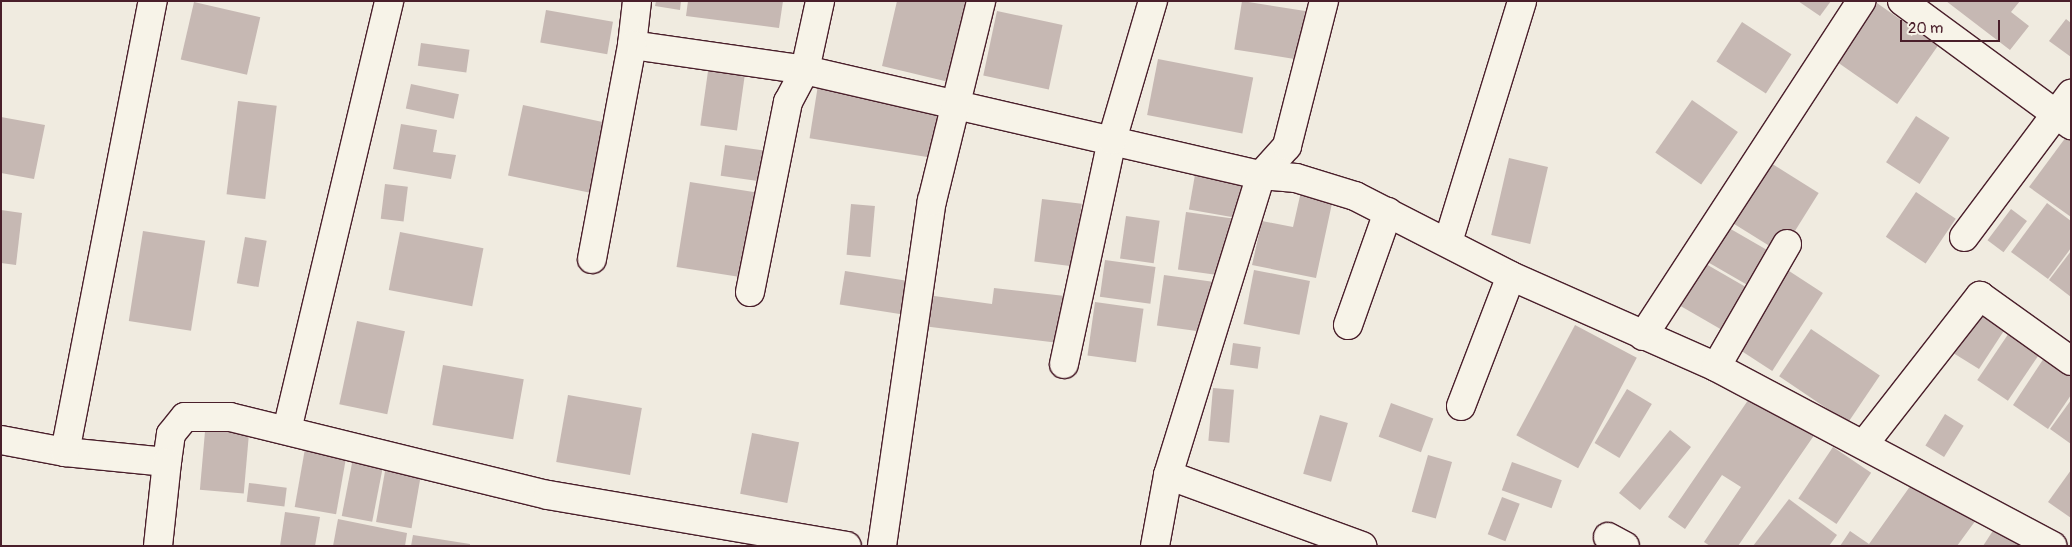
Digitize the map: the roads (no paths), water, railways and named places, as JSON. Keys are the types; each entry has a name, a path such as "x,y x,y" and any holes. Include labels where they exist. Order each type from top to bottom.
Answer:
{"street":[{"path":"65,452 153,1"},
{"path":"287,430 389,1"},
{"path":"592,259 632,45 637,1"},
{"path":"750,292 788,102 805,70 820,1"},
{"path":"882,546 932,201 981,1"},
{"path":"1064,364 1112,140 1153,1"},
{"path":"1155,546 1168,475 1261,175 1287,146 1324,1"},
{"path":"1448,242 1522,1"},
{"path":"1643,336 1860,1"},
{"path":"1902,1 2066,111 1964,237"},
{"path":"632,45 805,70 957,103 1261,175 1324,186 1388,212 1511,276 1716,367 1865,443 2052,546"},
{"path":"1348,325 1388,212"},
{"path":"1716,367 1787,244"},
{"path":"1461,406 1511,276"},
{"path":"1865,443 1980,296 2071,361"},
{"path":"158,546 171,434 185,417 230,417 548,496 847,546"},
{"path":"1,440 65,452 167,462"},
{"path":"1168,475 1362,546"}]}
